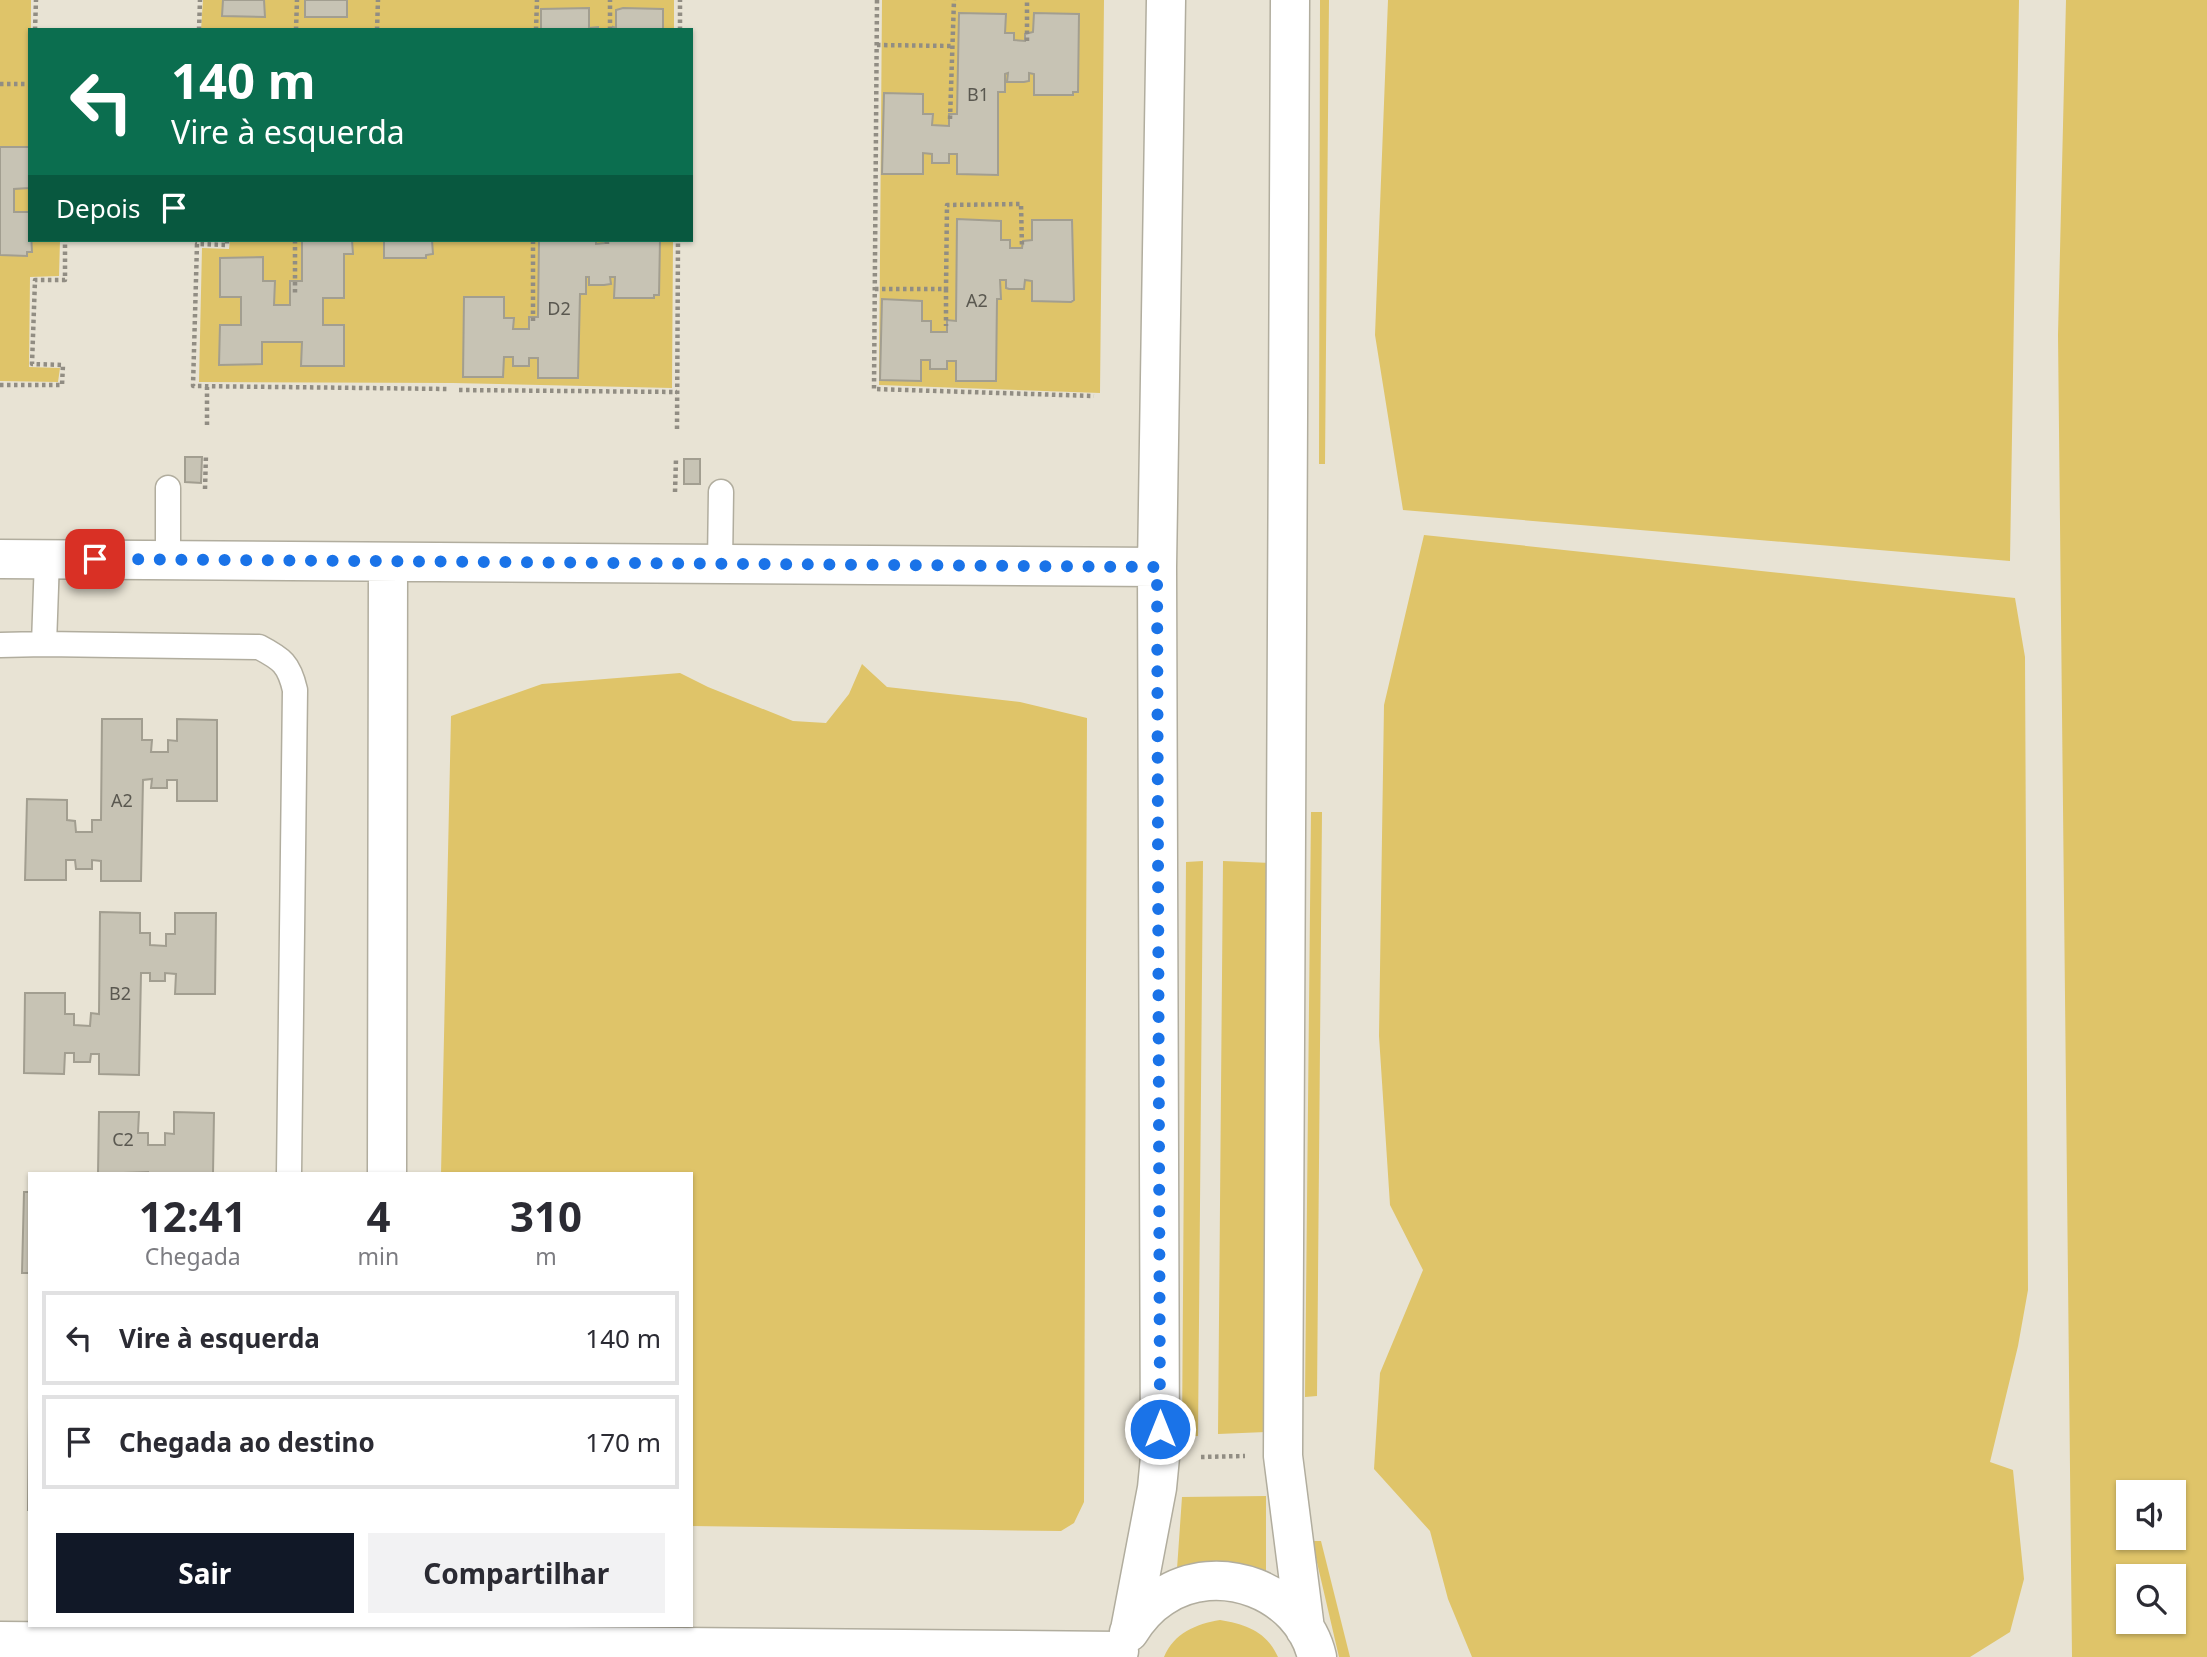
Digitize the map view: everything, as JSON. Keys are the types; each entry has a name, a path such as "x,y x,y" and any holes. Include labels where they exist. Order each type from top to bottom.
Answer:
{"street":[{"path":"1122,1646 1157,1488 1160,1457 1157,567 1166,0"},
{"path":"1290,0 1283,1456 1311,1643"},
{"path":"0,559 1157,567"},
{"path":"387,1172 388,562"},
{"path":"1122,1646 1144,1612 1162,1597 1183,1587 1206,1581 1229,1581 1262,1591 1291,1610 1311,1643"},
{"path":"0,1642 386,1636 1122,1646"}],"lane":[{"path":"167,560 168,488"},
{"path":"720,564 721,492"},
{"path":"44,645 47,559"},
{"path":"0,645 259,648 279,658 291,672 295,690 289,1172"}],"path":[{"path":"35,28 36,0"},
{"path":"199,28 200,0"},
{"path":"296,28 297,0"},
{"path":"377,28 378,0"},
{"path":"536,28 537,0"},
{"path":"610,0 610,28"},
{"path":"680,0 680,28"},
{"path":"877,0 874,389 1094,396"},
{"path":"950,119 954,0"},
{"path":"1027,0 1027,41"},
{"path":"877,45 953,46"},
{"path":"0,84 28,84"},
{"path":"946,326 947,205 1021,204 1021,248"},
{"path":"0,385 62,386 63,365 33,364 35,280 65,280 65,242"},
{"path":"227,242 227,245 197,244 193,386 449,389"},
{"path":"295,242 295,295"},
{"path":"533,242 533,321"},
{"path":"677,429 678,242"},
{"path":"875,289 946,289"},
{"path":"206,425 207,387"},
{"path":"459,390 677,392"},
{"path":"205,489 206,454"},
{"path":"675,492 676,459"},
{"path":"1160,1457 1283,1456"}],"shaded area":[{"path":"0,0 31,0 31,28 28,28 28,242 60,242 59,276 30,277 29,367 60,368 58,382 0,381"},
{"path":"203,0 674,0 674,28 201,28"},
{"path":"882,0 1104,0 1100,393 879,385"},
{"path":"1320,0 1329,0 1325,464 1319,464"},
{"path":"1388,0 2019,0 2010,561 1403,510 1375,335"},
{"path":"2066,0 2207,0 2207,1657 2072,1657 2058,335"},
{"path":"230,242 673,242 672,388 453,383 199,382 202,248 229,249"},
{"path":"1424,535 2015,598 2025,657 2028,1290 2018,1346 1990,1462 2013,1470 2024,1579 2010,1632 1970,1657 1472,1657 1448,1599 1430,1531 1374,1469 1380,1373 1423,1270 1390,1205 1379,1036 1384,705"},
{"path":"862,664 887,687 1020,702 1087,718 1084,1502 1074,1523 1061,1531 693,1526 693,1172 441,1172 451,716 542,684 680,673 793,721 826,723 849,694"},
{"path":"1311,812 1322,812 1317,1396 1305,1397"},
{"path":"1203,861 1198,1436 1182,1437 1186,862"},
{"path":"1223,861 1271,863 1266,1432 1218,1434"},
{"path":"1266,1496 1266,1573 1244,1565 1222,1562 1177,1569 1182,1497"},
{"path":"1312,1541 1321,1541 1350,1657 1339,1657"},
{"path":"1220,1620 1238,1624 1262,1635 1278,1657 1164,1657 1174,1642 1187,1631"}],"building":[{"path":"223,0 264,0 265,17 222,16"},
{"path":"305,0 347,0 347,17 305,17"},
{"path":"589,8 589,28 541,28 541,9"},
{"path":"663,9 663,28 616,28 616,10"},
{"path":"959,13 1006,14 1005,33 1014,33 1014,40 1025,41 1025,34 1033,32 1034,13 1079,14 1078,92 1073,92 1073,95 1034,95 1034,74 1029,73 1029,81 1007,82 1008,73 1005,74 1005,92 998,92 998,175 957,174 957,154 949,154 949,163 932,163 932,154 923,153 923,174 882,174 884,93 923,94 923,114 933,114 932,125 949,126 949,114 957,114"},
{"path":"0,147 28,147 28,188 14,189 14,212 28,212 28,242 32,242 32,252 27,252 27,256 0,255"},
{"path":"957,219 1001,221 1001,240 1010,240 1010,248 1022,248 1023,241 1032,240 1032,220 1072,220 1074,300 1032,301 1032,281 1025,280 1024,289 1009,289 1006,288 1006,280 1000,280 1001,299 997,299 996,381 956,381 956,361 947,361 947,369 930,369 930,360 921,360 921,381 880,380 882,299 922,301 922,321 931,321 931,332 947,332 947,320 956,321"},
{"path":"302,242 352,242 353,254 344,254 344,298 323,298 323,325 344,325 344,366 301,366 302,342 262,342 262,364 219,365 220,325 241,325 241,297 220,297 220,258 263,257 263,281 275,281 274,305 290,305 290,281 302,281"},
{"path":"384,242 432,242 433,254 426,255 426,258 384,258"},
{"path":"539,242 660,242 659,295 654,295 654,298 614,298 615,277 610,277 611,284 589,285 589,277 586,277 586,294 580,294 578,378 538,378 538,358 529,358 529,366 513,366 513,357 504,357 503,377 463,377 464,297 504,297 504,318 514,318 513,329 529,329 529,317 538,317"},
{"path":"185,457 202,457 201,483 185,482"},
{"path":"684,459 700,459 700,484 684,484"},
{"path":"102,719 142,719 142,740 152,740 151,752 168,752 168,740 177,741 177,719 217,720 217,801 177,801 177,780 167,780 167,788 151,788 152,779 143,780 141,881 101,881 101,861 92,860 92,869 76,869 75,860 66,860 66,880 25,880 27,799 67,800 67,820 75,821 76,832 92,832 92,820 101,820"},
{"path":"100,912 140,913 140,933 150,933 150,945 166,946 166,934 175,934 175,913 216,913 215,994 175,994 176,974 165,973 165,981 150,981 150,973 141,973 139,1075 99,1074 99,1054 91,1054 90,1062 74,1062 74,1053 65,1053 64,1074 24,1073 25,993 65,993 65,1014 74,1014 74,1025 90,1026 91,1013 99,1014"},
{"path":"99,1112 139,1112 138,1133 148,1133 148,1145 165,1145 165,1133 174,1134 174,1112 214,1113 213,1172 98,1172"},
{"path":"24,1192 28,1192 28,1273 22,1273"}],"route":[{"path":"95,559 1157,567 1160,1429"}]}
